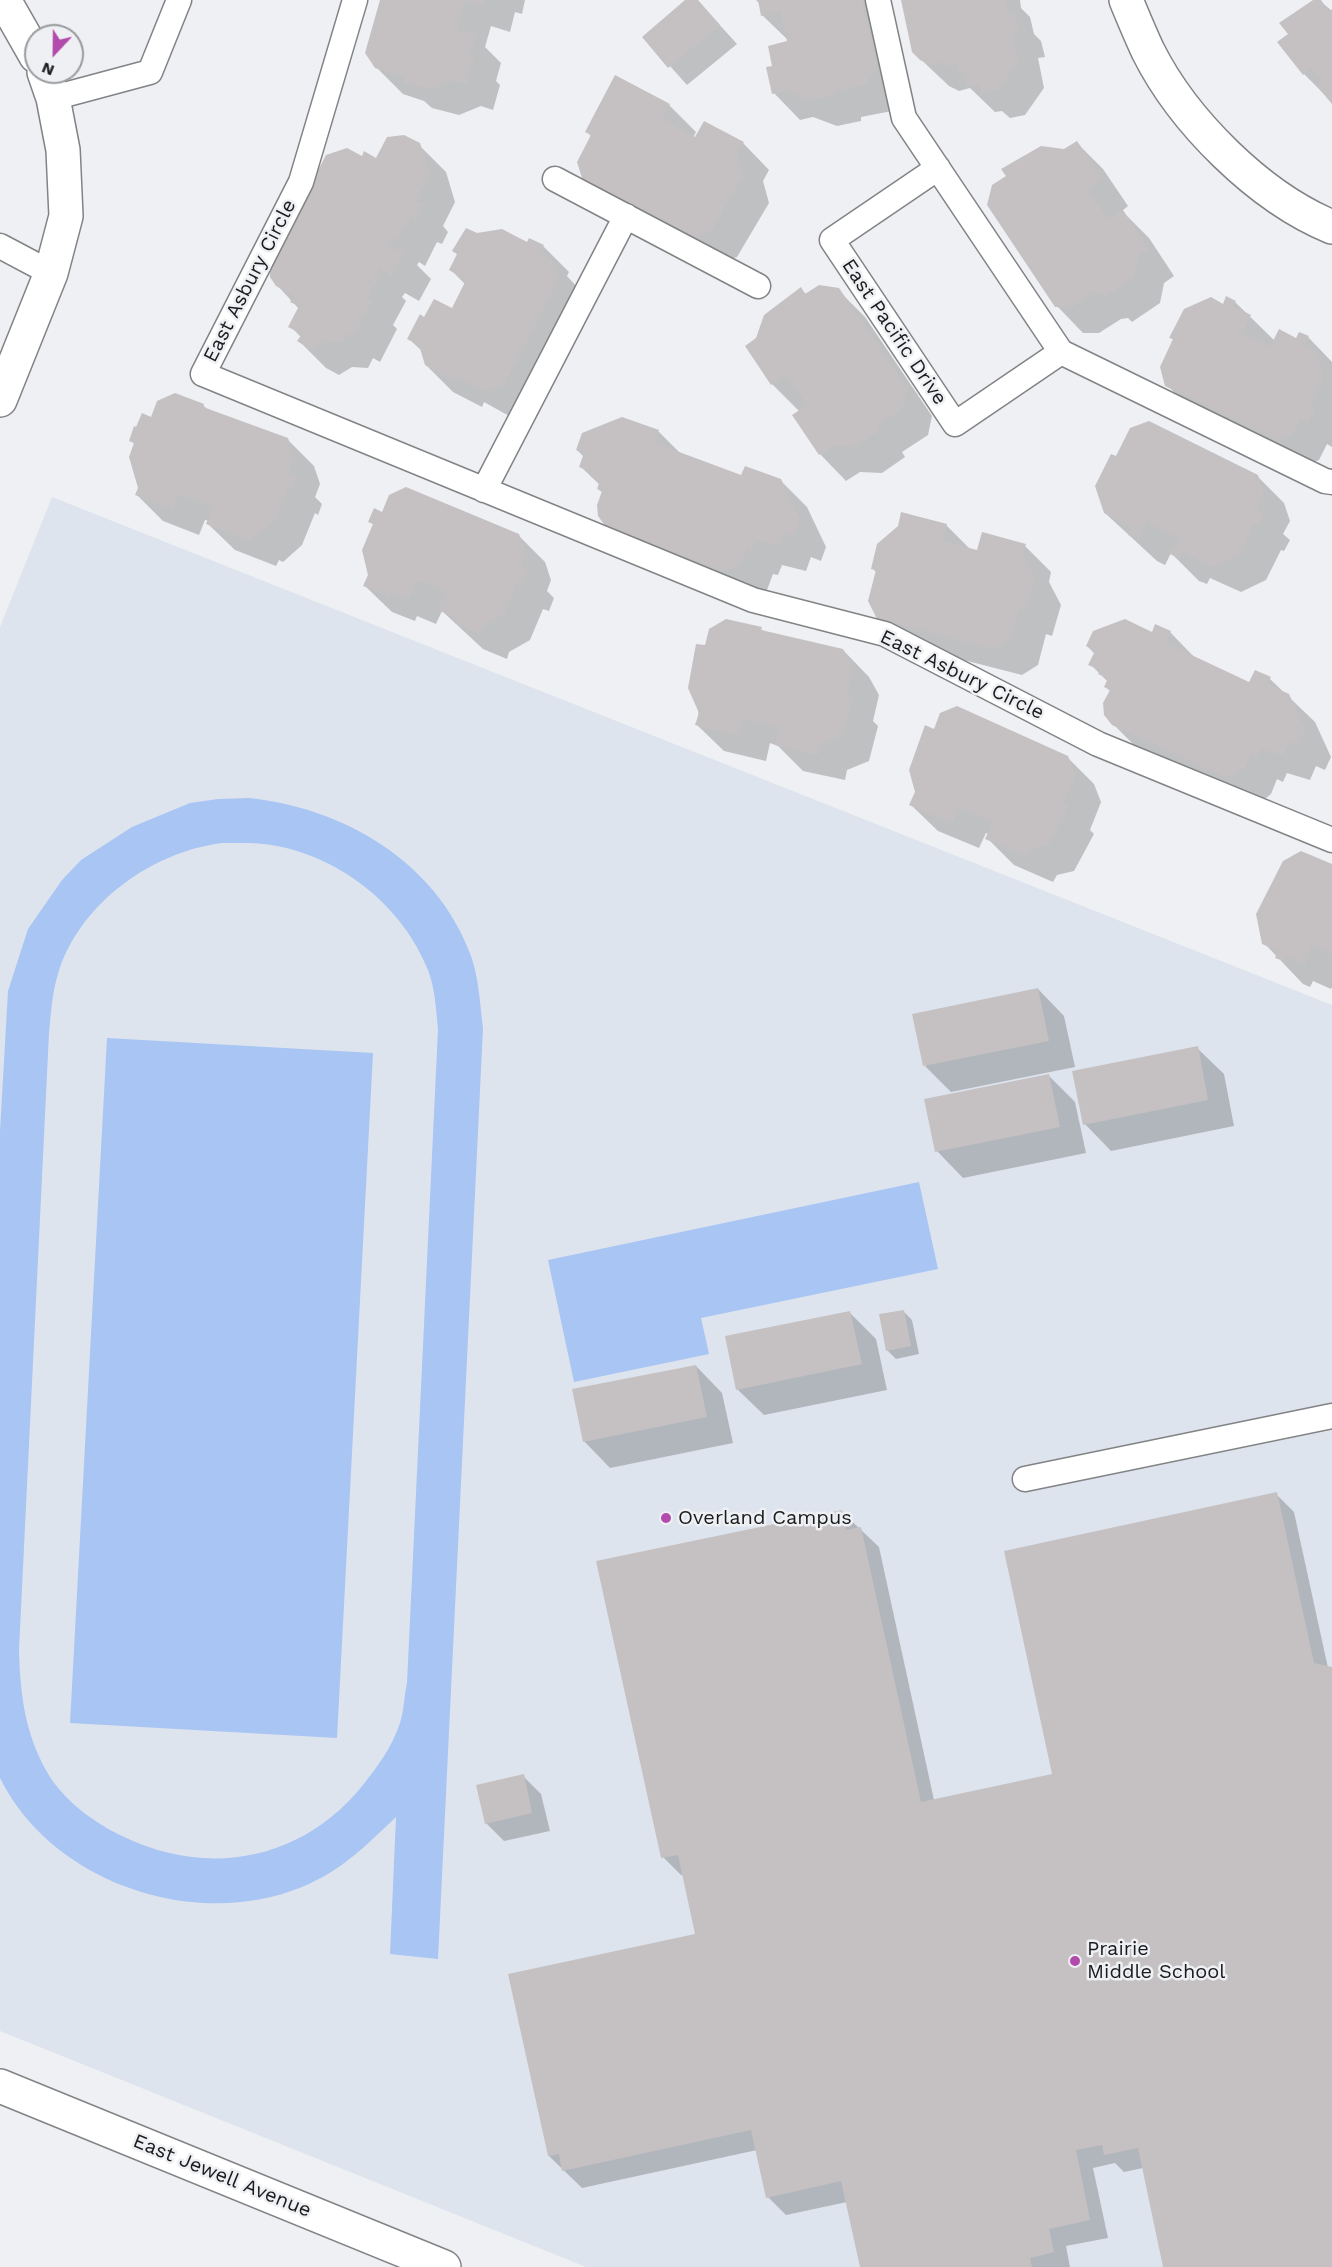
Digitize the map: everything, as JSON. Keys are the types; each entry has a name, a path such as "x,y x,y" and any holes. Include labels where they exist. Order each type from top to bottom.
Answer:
{"street":[{"path":"4,0 24,35"},
{"path":"1126,0 1149,52 1183,105 1225,153 1274,193 1332,226"},
{"path":"0,400 51,273 63,234 66,203 63,150 48,85"},
{"name":"East Jewell Avenue","path":"0,2086 444,2267"}],"lane":[{"path":"48,85 150,72 179,0"},
{"name":"East Asbury Circle","path":"355,0 301,182 202,374 753,600 885,634 1098,744 1332,840"},
{"path":"878,0 904,118 1061,352 1325,481 1332,482"},
{"name":"East Pacific Drive","path":"938,168 832,240 948,415 955,424 1061,352"},
{"path":"555,179 758,286"},
{"path":"484,490 626,216"},
{"path":"0,246 51,273"},
{"path":"1025,1479 1332,1416"}],"shaded area":[{"name":"Overland Campus","path":"52,497 1332,1005 1332,2267 586,2267 0,2031 0,627"},
{"path":"249,798 284,804 319,814 352,828 383,846 411,867 435,893 456,923 471,956 476,974 483,1028 438,1959 390,1954 396,1817 342,1865 302,1887 260,1899 217,1903 173,1900 130,1888 90,1870 54,1846 24,1815 0,1778 0,1131 8,991 28,929 62,880 81,860 132,827 190,803","holes":["222,843 256,843 301,852 347,874 368,889 387,907 417,947 432,984 438,1029 407,1683 401,1718 389,1748 363,1785 339,1811 312,1831 283,1846 252,1855 220,1858 187,1856 155,1849 122,1836 90,1817 61,1792 47,1772 33,1743 22,1697 19,1650 49,1033 56,981 68,949 82,925 100,904 121,886 144,870 169,857 195,848"]},
{"path":"107,1038 373,1053 337,1738 70,1723"},
{"path":"919,1182 938,1269 701,1318 709,1354 574,1382 548,1260"}],"building":[{"path":"380,0 465,0 457,30 476,35 469,55 474,57 466,84 454,80 431,89 403,82 405,77 375,68 365,53"},
{"path":"465,0 485,0 483,6"},
{"path":"685,0 698,0 720,25 668,68 642,37"},
{"path":"758,0 862,0 877,68 865,85 835,91 835,95 810,100 785,91 772,94 766,67 772,66 768,46 787,41 781,11 761,16"},
{"path":"901,0 1006,0 1009,15 1015,13 1019,30 1012,32 1018,61 999,89 982,93 980,84 967,86 963,72 959,73 957,64 947,66 946,61 932,65 920,60 912,52"},
{"path":"1313,0 1321,0 1329,12 1332,9 1332,104 1316,85 1322,80 1312,68 1303,75 1277,42 1288,34 1279,23"},
{"path":"615,75 670,104 662,119 695,137 704,121 744,142 737,154 743,176 711,231 692,239 583,181 577,162 591,135 585,132"},
{"path":"404,135 420,143 430,175 416,201 423,204 415,219 411,216 398,240 392,237 387,247 395,252 397,247 405,251 392,276 378,268 376,271 381,273 367,299 372,301 353,336 347,333 342,342 325,341 312,350 297,341 302,334 288,327 299,306 290,302 294,296 276,286 270,277 269,265 326,155 347,148 362,156 364,151 376,158 387,137"},
{"path":"1077,141 1103,179 1088,190 1108,220 1123,210 1149,249 1138,256 1134,277 1105,297 1101,292 1097,295 1093,293 1072,307 1055,307 987,205 992,185 1006,176 1001,169 1041,146 1064,149"},
{"path":"466,228 477,233 502,229 527,242 529,238 544,245 539,253 552,259 559,279 504,385 484,391 457,377 455,381 425,365 419,345 407,339 420,314 424,317 434,299 452,308 466,280 449,270 457,254 452,251"},
{"path":"819,285 839,288 907,388 902,409 877,425 880,430 855,447 834,446 819,455 792,415 807,405 786,375 771,385 745,346 756,338 764,315 801,287 805,294"},
{"path":"1226,296 1236,301 1233,306 1251,315 1242,333 1270,347 1279,329 1296,338 1299,332 1309,336 1304,345 1317,351 1323,380 1310,406 1315,409 1308,423 1300,419 1293,434 1276,440 1165,386 1160,367 1173,339 1169,338 1184,309 1211,297 1223,304"},
{"path":"175,393 204,404 203,407 288,438 294,457 288,473 297,476 292,489 288,488 276,519 255,536 252,535 250,541 206,524 213,507 179,494 173,510 135,495 138,488 129,457 134,443 129,441 134,426 136,427 142,413 151,417 157,401"},
{"path":"622,417 659,430 655,443 741,475 745,466 781,479 800,520 794,536 785,532 779,546 755,540 752,550 747,548 741,563 732,569 720,570 606,527 598,516 597,505 602,491 597,489 600,480 590,476 592,472 579,467 584,453 576,450 582,433"},
{"path":"1149,421 1258,475 1264,494 1256,509 1264,513 1258,526 1254,524 1240,554 1213,567 1183,552 1180,559 1170,554 1179,538 1147,522 1139,539 1128,535 1132,527 1104,513 1095,486 1111,454 1116,456 1130,428"},
{"path":"406,487 519,534 526,553 520,567 528,570 522,585 517,583 504,614 483,626 480,634 455,623 457,618 438,610 446,592 417,580 409,599 391,591 389,596 363,586 368,575 362,550 373,524 368,522 374,508 382,512 389,495"},
{"path":"901,512 947,524 942,541 977,550 982,532 1026,544 1023,554 1035,577 1026,610 1019,609 1012,638 995,649 877,619 868,601 876,570 871,569 877,544 898,526"},
{"path":"726,619 762,627 761,630 843,649 853,667 846,698 852,699 843,735 821,744 818,755 775,745 779,727 744,718 739,736 695,725 699,713 688,688 696,644 705,645 709,629"},
{"path":"1125,619 1152,632 1155,624 1171,631 1166,643 1249,682 1255,670 1271,677 1267,684 1289,694 1305,729 1298,744 1290,741 1283,755 1261,748 1256,757 1251,754 1245,767 1235,775 1223,776 1112,725 1104,715 1103,703 1110,690 1104,687 1108,678 1098,674 1101,670 1088,665 1095,651 1086,646 1093,631"},
{"path":"957,706 1068,756 1076,775 1063,804 1068,806 1048,845 1030,849 1027,856 985,839 993,822 959,807 952,823 909,805 915,792 909,770 925,725 934,729 940,713"},
{"path":"1301,851 1332,864 1332,953 1312,945 1305,964 1286,956 1284,961 1275,958 1278,951 1262,944 1256,914 1283,861"},
{"path":"1038,988 1049,1041 923,1066 912,1014"},
{"path":"1198,1046 1208,1100 1083,1125 1072,1071"},
{"path":"1049,1074 1060,1127 935,1152 924,1099"},
{"path":"904,1310 911,1346 886,1351 879,1314"},
{"path":"850,1311 862,1364 736,1390 725,1336"},
{"path":"696,1365 707,1417 583,1442 572,1389"},
{"path":"1277,1492 1314,1663 1332,1667 1332,2267 1163,2267 1138,2148 1104,2155 1102,2145 1076,2150 1090,2220 1049,2229 1054,2252 1030,2258 1032,2267 860,2267 841,2181 766,2198 751,2130 562,2171 559,2154 548,2156 508,1974 695,1934 678,1855 661,1858 596,1561 842,1510 846,1530 861,1527 921,1802 1052,1774 1004,1551"},
{"path":"524,1774 532,1813 485,1824 476,1785"}],"place":[{"name":"Overland Campus","path":"666,1518"},
{"name":"Prairie Middle School","path":"1075,1961"}]}
